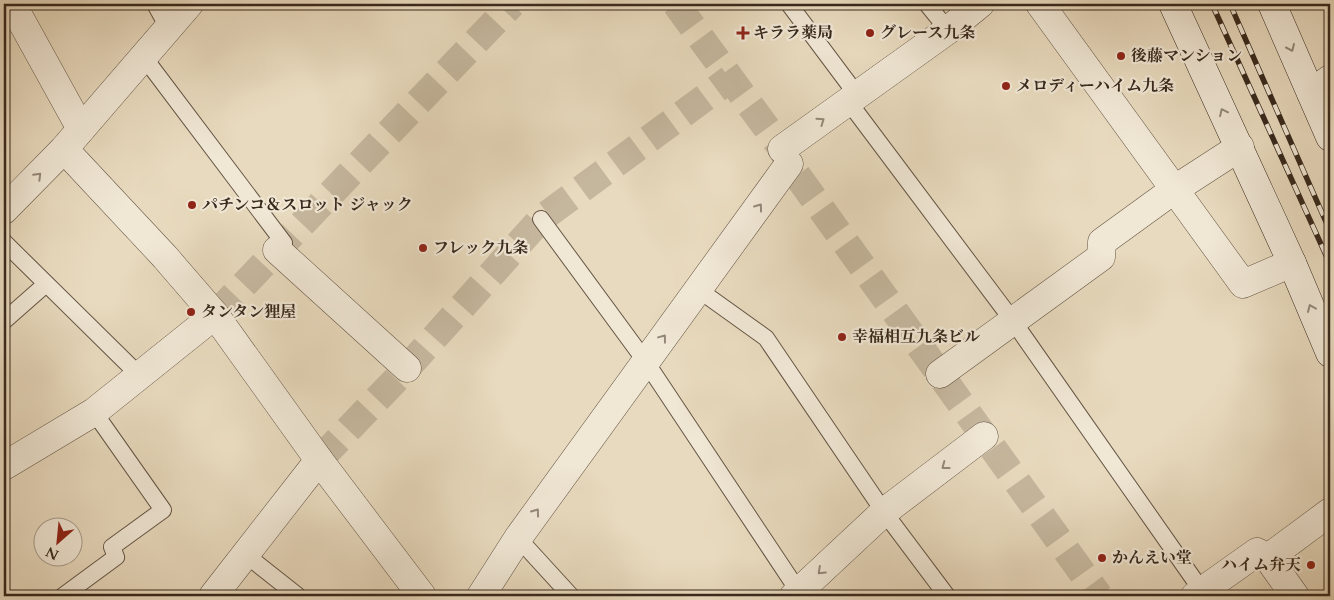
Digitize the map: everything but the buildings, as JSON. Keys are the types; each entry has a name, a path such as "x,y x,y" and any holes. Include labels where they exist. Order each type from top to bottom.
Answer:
{"street":[{"path":"12,4 81,128"},
{"path":"4,210 64,150 189,4"},
{"path":"481,596 518,538 699,290 786,157 853,98 948,30 980,4"},
{"path":"1040,4 1243,284 1292,263"},
{"path":"1173,4 1240,147 1330,353"},
{"path":"1272,4 1321,86 1330,137"},
{"path":"940,374 1101,257 1102,242 1175,189 1240,147"},
{"path":"64,150 165,256 215,314 319,460 422,596"},
{"path":"280,246 407,368"},
{"path":"4,466 94,412 215,314"},
{"path":"796,594 884,512 984,436"},
{"path":"213,596 319,460"},
{"path":"1268,558 1330,512"},
{"path":"1198,594 1257,552 1268,558 1295,596"}],"lane":[{"path":"155,4 169,29"},
{"path":"789,4 853,98 1013,321 1198,594"},
{"path":"927,4 948,30"},
{"path":"143,56 280,246"},
{"path":"541,219 646,362 796,594"},
{"path":"4,242 139,375"},
{"path":"4,321 46,284"},
{"path":"699,290 766,338 884,512 947,596"},
{"path":"63,596 116,557 112,547 163,510 94,412"},
{"path":"518,538 571,596"},
{"path":"246,555 298,596"}],"tunnel":[{"path":"215,315 512,4"},
{"path":"676,4 782,149 789,164 1099,596"},
{"path":"319,460 407,368 541,219 730,79"}],"railway":[{"path":"1212,4 1330,264"},
{"path":"1230,4 1330,231"}],"place":[{"name":"キララ薬局","path":"743,33"},
{"name":"グレース九条","path":"870,33"},
{"name":"後藤マンション","path":"1121,56"},
{"name":"メロディーハイム九条","path":"1006,86"},
{"name":"パチンコ＆スロット ジャック","path":"192,205"},
{"name":"フレック九条","path":"423,248"},
{"name":"タンタン狸屋","path":"191,312"},
{"name":"幸福相互九条ビル","path":"842,337"},
{"name":"かんえい堂","path":"1102,558"},
{"name":"ハイム弁天","path":"1311,565"}]}
